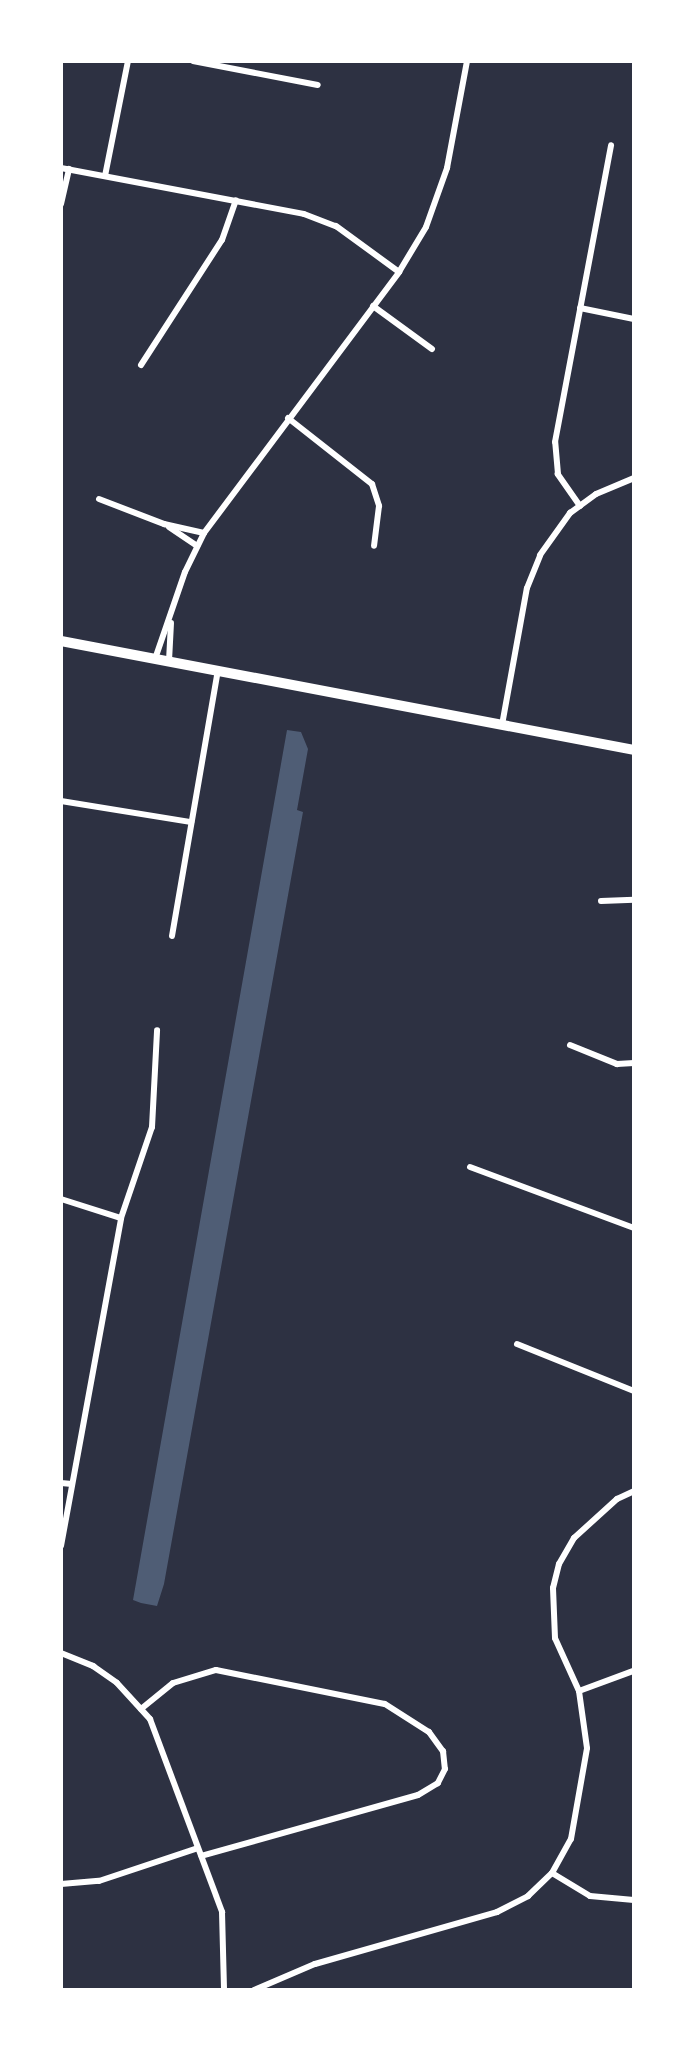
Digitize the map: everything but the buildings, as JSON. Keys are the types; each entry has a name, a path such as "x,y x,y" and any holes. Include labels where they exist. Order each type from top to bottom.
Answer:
{"main road":[{"path":"61,641 634,750"}],"street":[{"path":"105,176 128,61"},
{"path":"193,61 318,85"},
{"path":"155,659 204,533 399,272 426,227 442,185 467,61"},
{"path":"580,506 558,474 554,453 611,145"},
{"path":"61,168 236,200 320,219 399,272"},
{"path":"61,204 69,169"},
{"path":"141,365 222,240 236,200"},
{"path":"373,306 432,349"},
{"path":"580,308 634,319"},
{"path":"289,418 372,484 379,506 374,547"},
{"path":"502,725 532,573 549,539 580,506 634,478"},
{"path":"99,499 164,524 204,533"},
{"path":"164,524 197,546"},
{"path":"169,661 170,618"},
{"path":"172,936 218,671"},
{"path":"61,801 191,822"},
{"path":"601,901 634,900"},
{"path":"61,1546 121,1218 152,1127 157,1030"},
{"path":"570,1045 617,1064 634,1063"},
{"path":"470,1167 634,1228"},
{"path":"61,1199 121,1218"},
{"path":"517,1344 634,1391"},
{"path":"61,1483 72,1484"},
{"path":"254,1990 315,1964 504,1909 528,1896 552,1873 570,1839 585,1766 587,1734 579,1691 555,1637 552,1614 556,1576 574,1538 592,1519 634,1492"},
{"path":"61,1653 93,1667 141,1709 163,1748 222,1912 224,1990"},
{"path":"141,1709 173,1683 216,1670 385,1704 429,1732 443,1751 445,1769 438,1783 418,1794 201,1856"},
{"path":"579,1691 633,1671"},
{"path":"61,1884 99,1881 198,1848"},
{"path":"552,1873 590,1896 634,1900"}],"path":[{"path":"626,1990 634,1989"}],"water":[{"path":"287,730 301,732 308,749 297,810 303,812 164,1584 157,1606 133,1600"}]}
